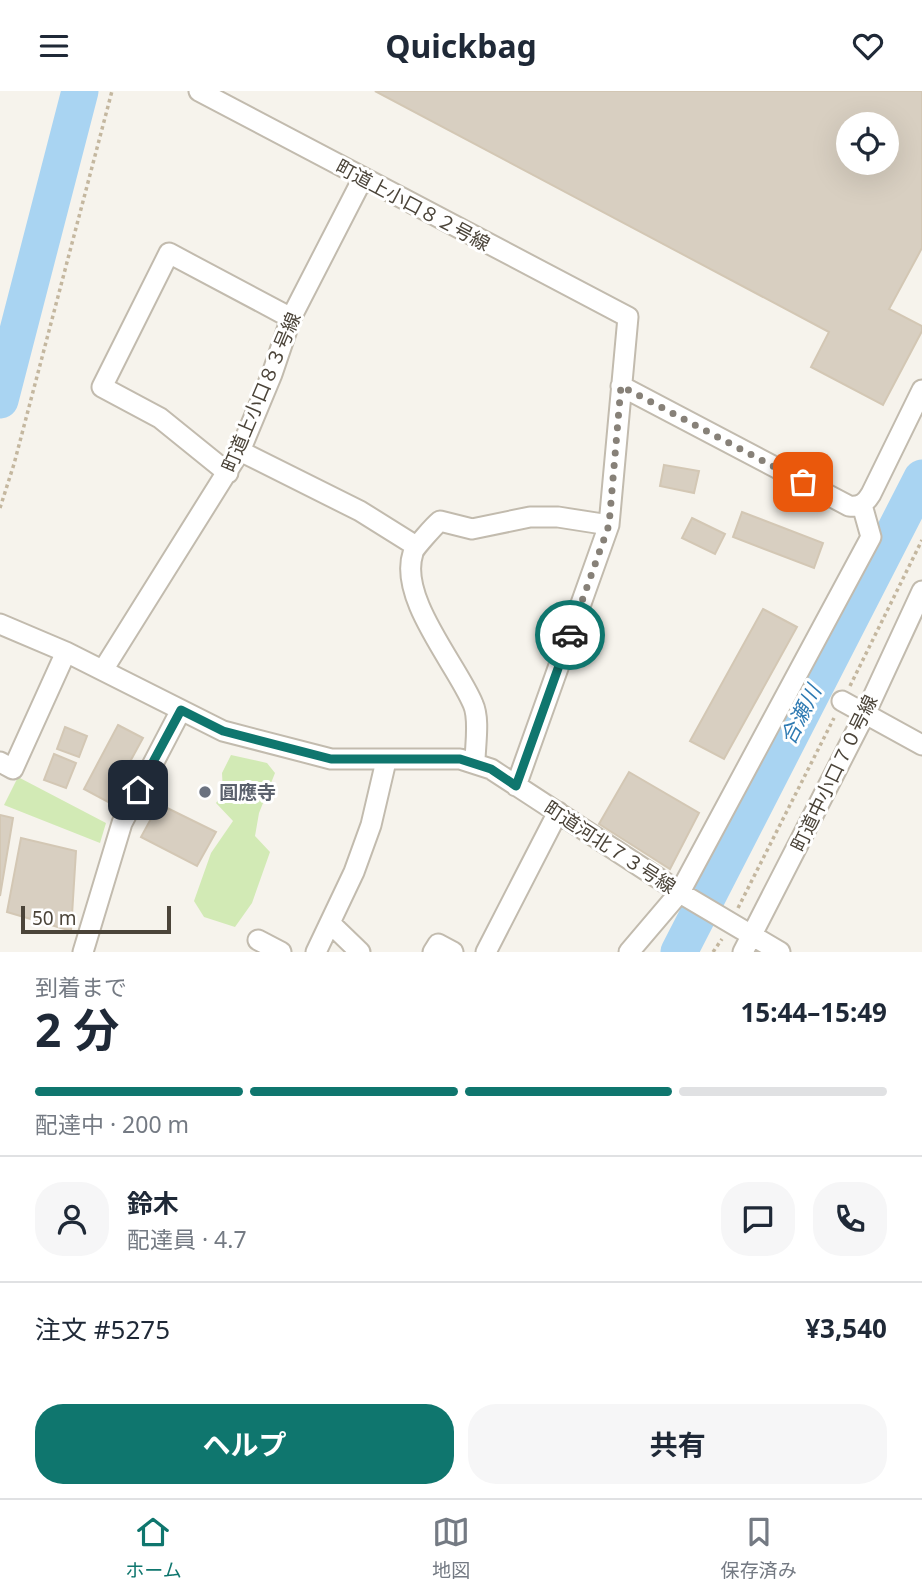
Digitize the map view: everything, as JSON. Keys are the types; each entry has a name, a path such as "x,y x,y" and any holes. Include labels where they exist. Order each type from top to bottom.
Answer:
{"street":[{"name":"町道上小口８２号線","path":"199,91 628,317 621,386"},
{"name":"町道上小口８３号線","path":"103,670 240,451 272,374 291,318 363,178"},
{"path":"228,473 160,418 102,387 169,253 291,318"},
{"path":"516,786 609,525 621,386 849,506 862,505 871,495 922,390"},
{"path":"240,451 360,511 416,546"},
{"path":"629,952 683,895 871,537 862,505"},
{"path":"416,546 421,544 440,521 472,529 530,517 558,517 609,525"},
{"path":"416,546 411,571 417,597 442,651 475,706 475,762"},
{"name":"町道中小口７０号線","path":"748,944 866,712 922,591"},
{"name":"町道河北７３号線","path":"0,624 66,652 223,731 277,747 331,759 460,759 475,762 725,919 748,944 780,952"},
{"path":"0,762 13,769 66,652"},
{"path":"842,701 922,745"},
{"path":"83,952 122,823 181,710"},
{"path":"316,952 354,872 371,825 386,761"},
{"path":"486,952 558,812"},
{"path":"330,923 360,952"},
{"path":"258,940 281,952"},
{"path":"433,952 438,944 453,952"}],"path":[{"path":"0,508 14,464 112,91"},
{"path":"725,919 842,701 922,540"}],"green space":[{"path":"231,755 267,763 275,773 259,813 255,836 270,852 252,903 235,927 204,917 194,901 211,853 233,821 216,803 223,793 222,773"},
{"path":"18,777 106,823 100,843 4,805"}],"building":[{"path":"375,91 922,91 922,248 889,309 922,326 922,331 883,405 811,367 829,332"},
{"path":"664,465 699,471 694,493 660,486"},
{"path":"742,512 823,543 814,568 733,537"},
{"path":"692,518 725,534 715,554 682,538"},
{"path":"763,609 797,627 724,759 690,741"},
{"path":"118,725 143,738 108,802 84,789"},
{"path":"65,727 87,736 79,757 57,749"},
{"path":"54,754 76,763 66,788 44,780"},
{"path":"629,772 699,813 670,869 599,824"},
{"path":"159,804 216,832 197,866 141,837"},
{"path":"0,815 13,818 0,896"},
{"path":"21,838 76,851 71,931 7,912"}],"waterway":[{"path":"0,400 80,91"},
{"name":"合瀬川","path":"679,952 922,478"}],"way so far":[{"path":"570,635 609,525 621,386 803,482"}],"place":[{"name":"圓應寺","path":"205,792"}],"route":[{"path":"138,790 181,710 223,731 277,747 331,759 460,759 491,769 516,786 570,635"}]}
